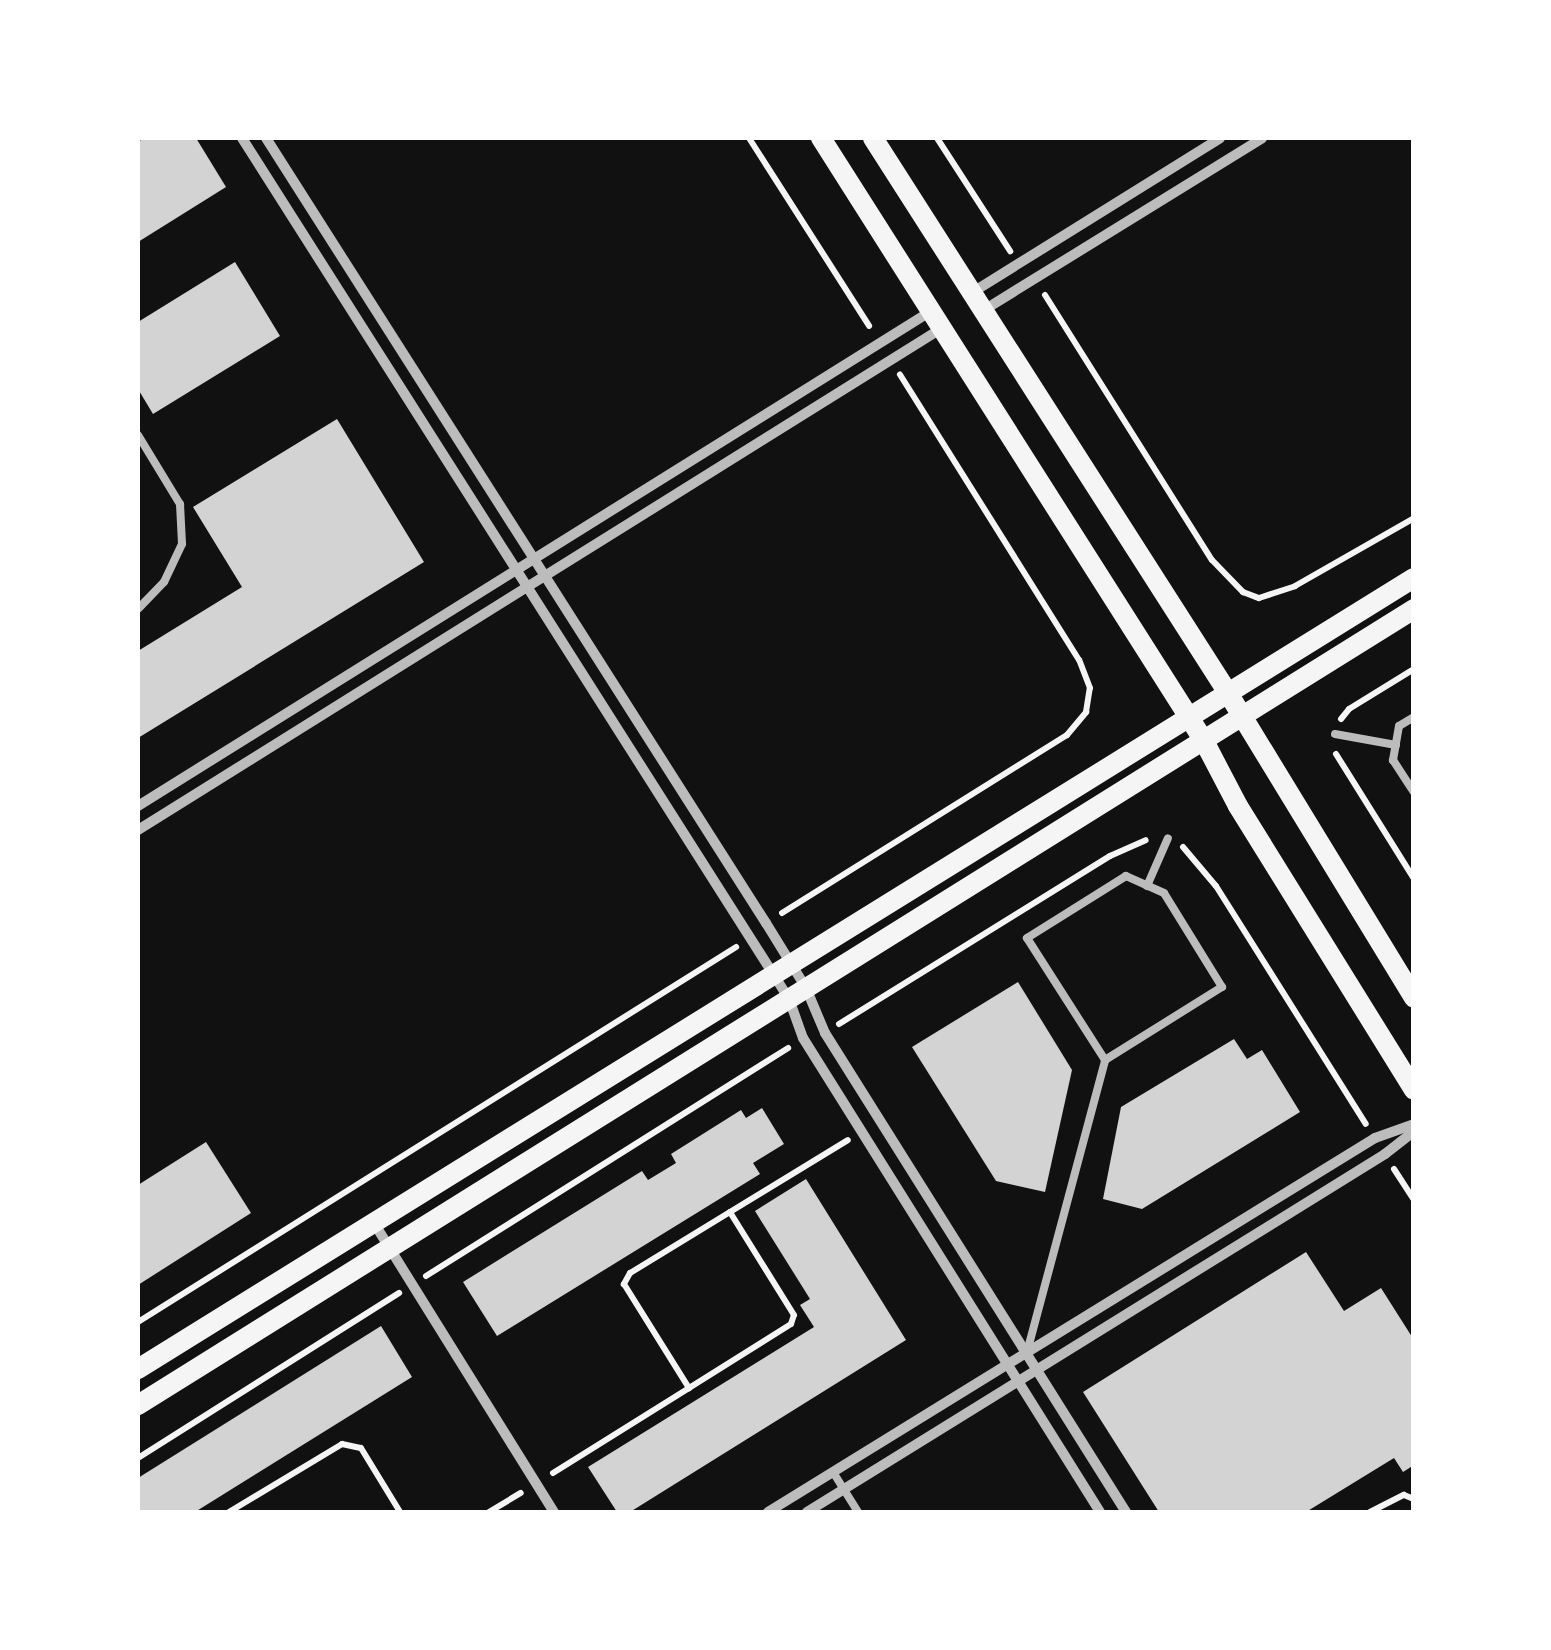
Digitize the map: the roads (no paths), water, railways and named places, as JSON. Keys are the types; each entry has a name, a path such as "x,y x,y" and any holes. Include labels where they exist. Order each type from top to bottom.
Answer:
{"main road":[{"path":"822,138 1204,741 1238,806 1414,1090"},
{"path":"874,138 1228,693 1414,998"},
{"path":"138,1369 1414,578"},
{"path":"138,1406 1414,609"}],"street":[{"path":"242,138 751,938 783,969 798,993 803,1038 1100,1512"},
{"path":"266,138 766,923 783,969 1126,1512"},
{"path":"978,301 1018,264 1220,138"},
{"path":"978,301 1035,279 1262,138"},
{"path":"138,806 880,343 937,319"},
{"path":"138,830 891,361 937,319"},
{"path":"768,1512 1375,1138 1414,1127"},
{"path":"808,1512 1385,1154 1414,1127"},
{"path":"374,1223 554,1512"}],"lane":[{"path":"138,435 180,504 182,544 164,582 138,609"},
{"path":"1414,717 1400,726 1394,760 1414,792"},
{"path":"1336,734 1396,745"},
{"path":"1148,886 1168,838"},
{"path":"1027,1352 1105,1060 1222,986 1164,893 1126,876 1027,938 1105,1060"},
{"path":"832,1472 858,1512"}]}
